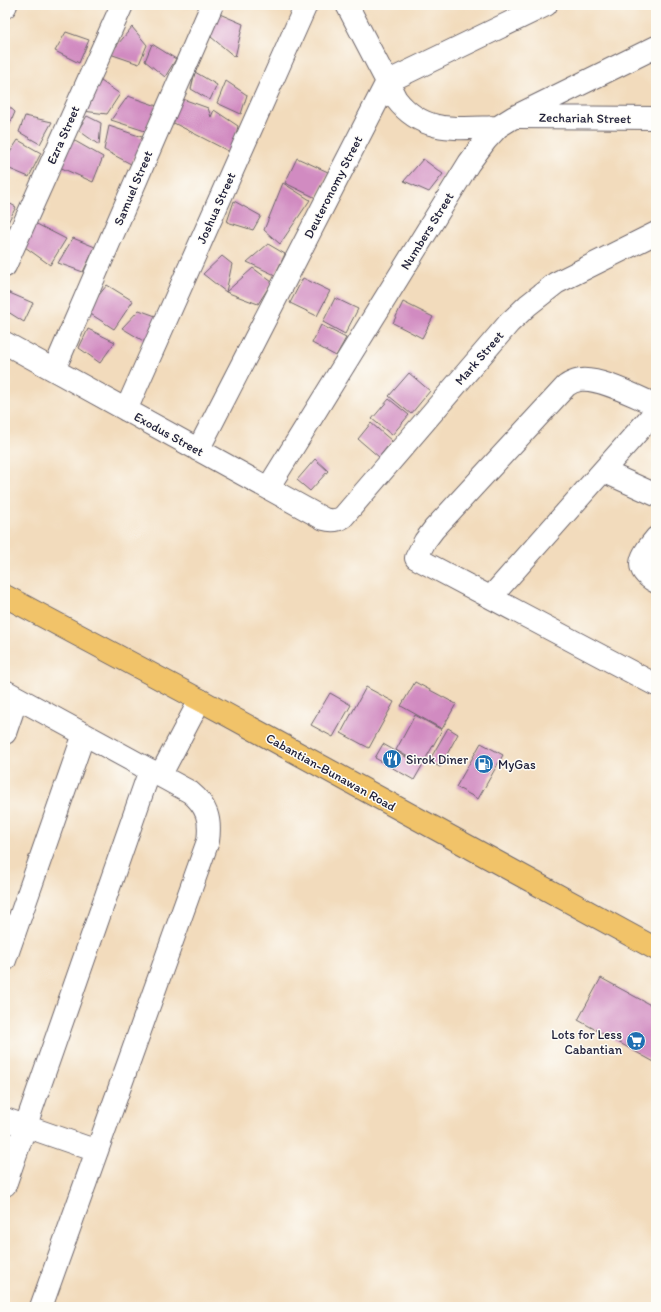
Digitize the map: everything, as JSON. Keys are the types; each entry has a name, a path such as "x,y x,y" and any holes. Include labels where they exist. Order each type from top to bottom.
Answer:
{"main road":[{"name":"Cabantian-Bunawan Road","path":"5,596 655,946"}],"street":[{"name":"Ezra Street","path":"5,266 122,5"},
{"name":"Samuel Street","path":"54,370 212,5"},
{"name":"Joshua Street","path":"126,410 306,5"},
{"name":"Zechariah Street","path":"347,5 396,99 405,110 418,120 434,125 453,128 506,122 656,118"},
{"path":"387,82 546,5"},
{"name":"Numbers Street","path":"268,488 469,163 486,140 506,122 656,48"},
{"name":"Deuteronomy Street","path":"198,450 387,82"},
{"name":"Mark Street","path":"334,521 343,517 509,323 528,305 556,283 656,233"},
{"name":"Exodus Street","path":"5,343 324,519 334,521"},
{"path":"656,405 598,381 580,380 572,382 566,386 434,529 425,541 416,558 656,685"},
{"path":"491,597 656,412"},
{"path":"603,471 656,495"},
{"path":"656,538 644,551 640,564 642,572 648,578 656,582"},
{"path":"5,733 11,695 190,792 200,800 206,810 209,829 208,841 41,1307"},
{"path":"5,1185 155,773 200,700"},
{"path":"5,960 84,734"},
{"path":"5,1119 97,1151"}],"building":[{"path":"215,12 243,24 235,57 211,37"},
{"path":"132,27 147,45 139,64 110,54"},
{"path":"66,32 89,40 79,63 55,51"},
{"path":"152,44 176,59 165,77 145,61"},
{"path":"195,72 217,85 210,100 191,89"},
{"path":"101,81 120,94 107,114 83,111"},
{"path":"226,81 247,95 241,114 217,103"},
{"path":"128,96 157,106 145,131 111,120"},
{"path":"180,98 208,108 211,117 214,110 238,126 232,153 170,121"},
{"path":"5,103 15,112 5,136"},
{"path":"25,116 52,122 40,144 19,132"},
{"path":"87,116 101,123 99,145 78,130"},
{"path":"109,126 145,138 131,164 104,150"},
{"path":"68,137 103,157 93,182 57,166"},
{"path":"18,140 41,153 29,177 5,167 5,160"},
{"path":"297,158 328,172 316,198 285,183"},
{"path":"423,159 443,174 429,192 404,181"},
{"path":"283,183 310,200 280,244 264,230"},
{"path":"5,201 16,207 5,228"},
{"path":"234,201 261,216 253,230 227,222"},
{"path":"31,221 66,239 50,265 25,247"},
{"path":"73,238 95,247 83,272 58,263"},
{"path":"268,244 285,254 275,275 247,262"},
{"path":"222,256 232,264 226,292 203,274"},
{"path":"253,268 272,282 258,304 226,292"},
{"path":"303,278 330,291 317,316 290,303"},
{"path":"107,285 133,301 114,329 86,311"},
{"path":"5,291 33,303 24,322 5,310"},
{"path":"335,298 358,309 345,334 323,322"},
{"path":"403,302 433,317 422,338 393,323"},
{"path":"139,310 161,318 150,345 122,328"},
{"path":"321,325 346,338 336,356 312,343"},
{"path":"88,329 115,342 100,363 79,348"},
{"path":"409,373 430,391 411,414 389,396"},
{"path":"389,399 409,415 392,435 372,419"},
{"path":"371,423 392,441 379,457 358,439"},
{"path":"315,459 328,471 310,491 297,480"},
{"path":"415,682 456,704 442,729 401,706"},
{"path":"366,687 394,702 369,748 341,733"},
{"path":"330,693 351,705 333,737 311,725"},
{"path":"415,715 442,730 422,765 396,750"},
{"path":"448,728 458,734 440,767 429,761"},
{"name":"MyGas","path":"481,743 503,755 478,799 456,787"},
{"path":"383,744 422,766 414,780 375,758"},
{"name":"Lots for Less Cabantian","path":"601,978 656,1008 656,1063 578,1020"}],"place":[{"name":"Sirok Diner","path":"392,759"},
{"name":"MyGas","path":"484,764"},
{"name":"Lots for Less Cabantian","path":"636,1041"}]}
